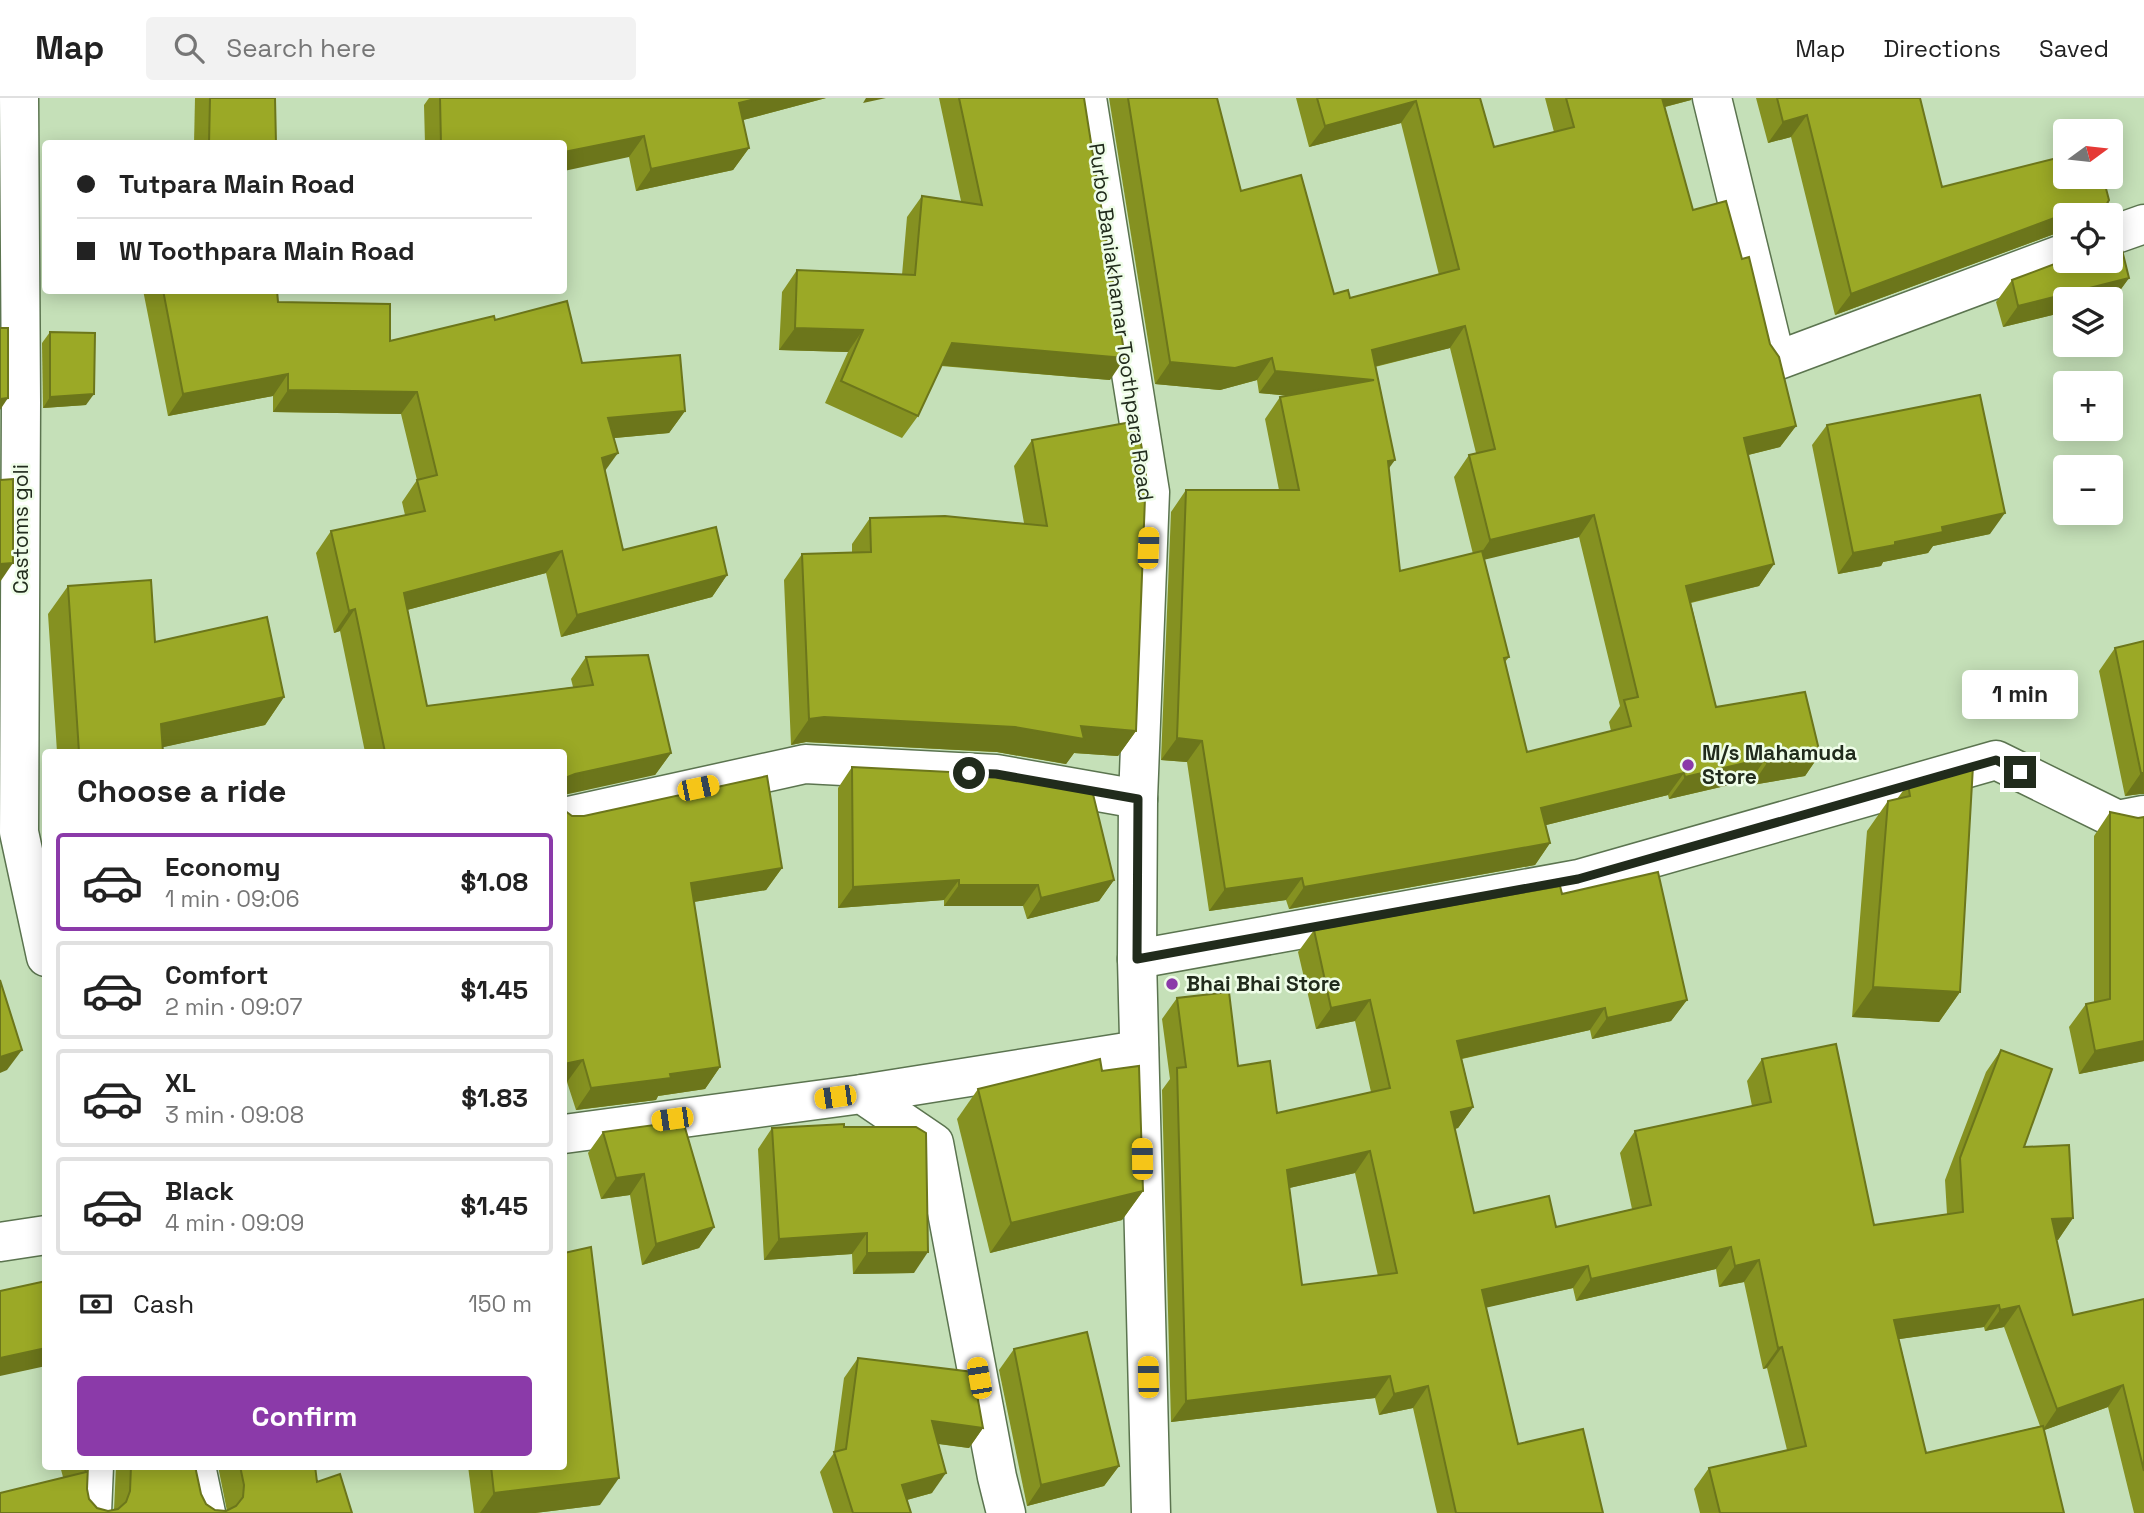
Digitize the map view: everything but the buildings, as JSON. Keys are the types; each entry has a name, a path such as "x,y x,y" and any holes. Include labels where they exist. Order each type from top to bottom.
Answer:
{"street":[{"name":"Castoms goli","path":"19,98 22,834 42,936"},
{"name":"Purbo Baniakhamar Toothpara Road","path":"1087,98 1150,492 1138,799 1137,959 1151,1513"},
{"path":"1712,98 1776,361 2053,257"},
{"path":"2123,231 2144,224"},
{"path":"1137,959 1578,879 1996,760 2118,820 2144,815"},
{"path":"567,816 805,764 996,774 1138,799"},
{"path":"567,1134 862,1094 1139,1050"},
{"path":"862,1094 934,1143 1006,1513"},
{"path":"0,1242 42,1237"},
{"path":"92,1513 94,1470"},
{"path":"197,1470 206,1513"}],"place":[{"name":"M/s Mahamuda Store","path":"1688,765"},
{"name":"Bhai Bhai Store","path":"1172,984"}],"route":[{"path":"969,773 996,774 1138,799 1137,959 1578,879 1996,760 2020,772"}]}
